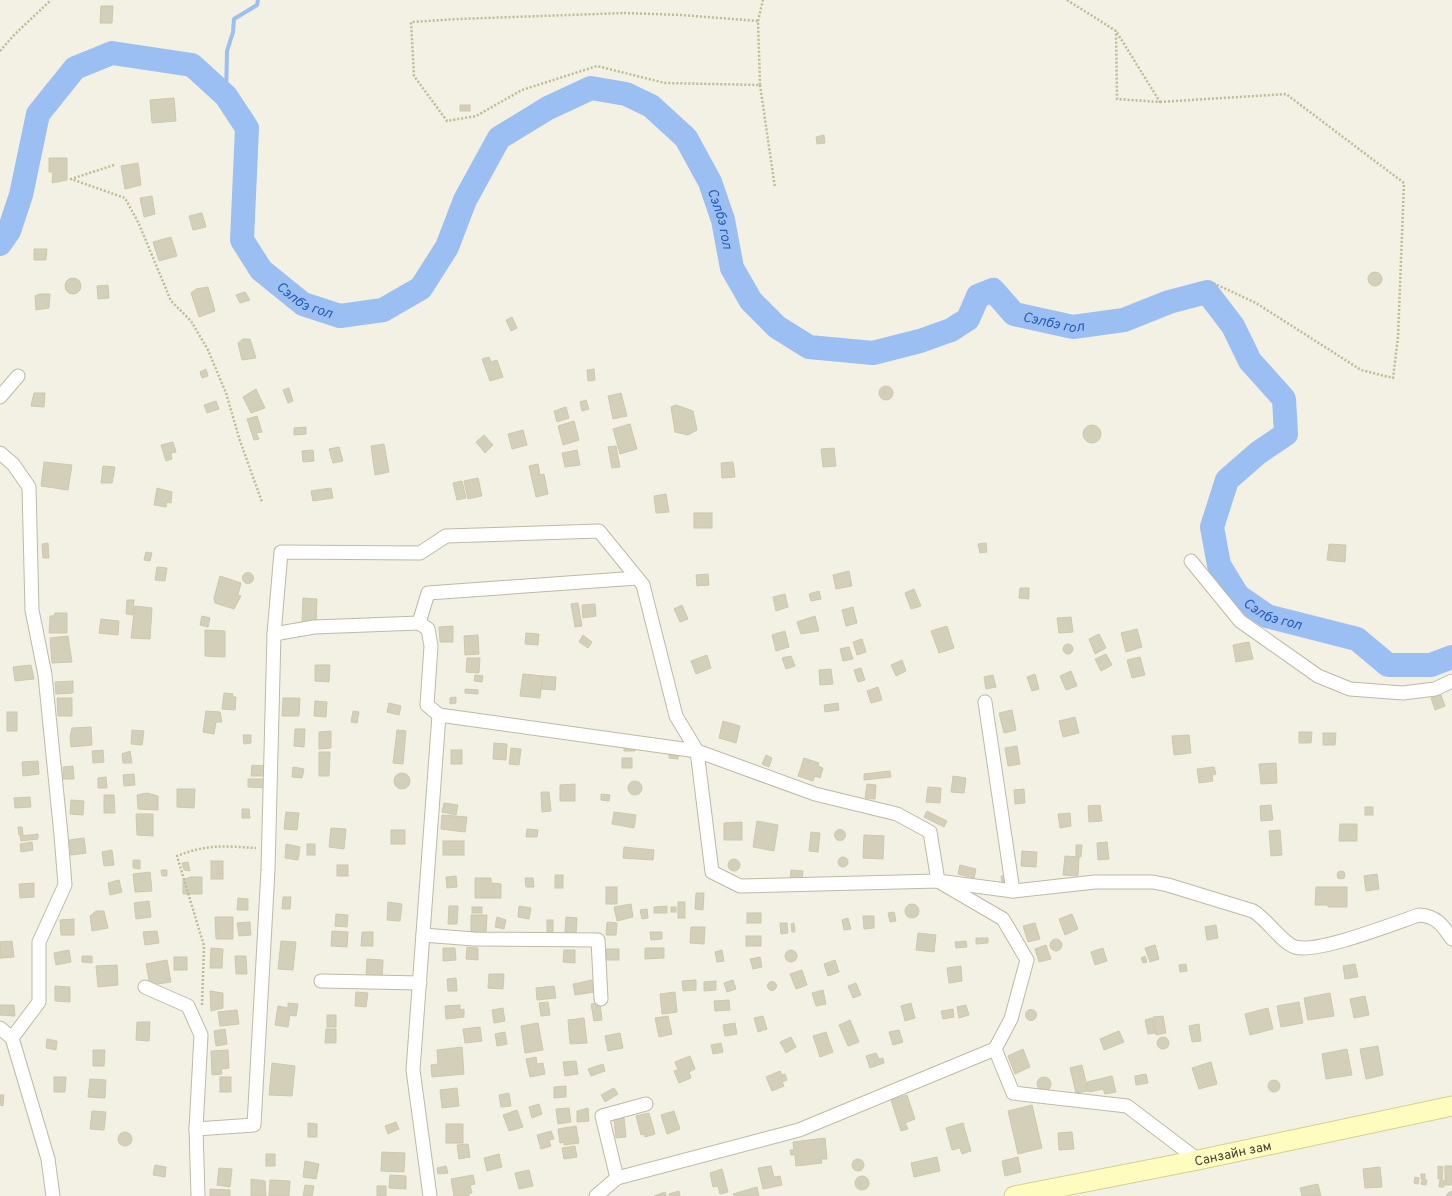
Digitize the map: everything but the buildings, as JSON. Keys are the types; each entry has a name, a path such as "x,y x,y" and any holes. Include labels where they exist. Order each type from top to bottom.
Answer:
{"main road":[{"name":"Санзайн зам","path":"1014,1196 1198,1160 1452,1106"}],"street":[{"path":"0,397 18,376"},
{"path":"0,453 13,464 29,487 32,610 44,675 65,885 39,942 38,1002 12,1038"},
{"path":"196,1129 254,1125 269,848 274,634 282,552 420,553 446,536 599,531 643,585 676,716 697,751 712,872 740,886 938,881 1013,890 1095,882 1153,882 1168,885 1254,911 1263,917 1287,943 1295,947 1304,948 1346,940 1419,915 1428,916 1439,921 1452,939"},
{"path":"1191,561 1240,621 1318,676 1350,689 1403,693 1435,689 1452,681"},
{"path":"419,623 428,593 637,578"},
{"path":"274,634 314,627 419,623 428,629 431,646 427,705 439,715 697,751 815,794 897,814 930,832 938,881"},
{"path":"985,702 1013,890"},
{"path":"430,1196 414,1070 439,715"},
{"path":"596,1196 617,1178 798,1130 995,1049 1011,1019 1027,960 1003,919 938,881"},
{"path":"423,934 474,939 535,938 598,940 601,999"},
{"path":"321,981 420,983"},
{"path":"145,987 188,1006 201,1035 196,1129 198,1196"},
{"path":"0,1028 12,1038 48,1159 53,1196"},
{"path":"995,1049 1013,1093 1127,1106 1198,1160"},
{"path":"617,1178 602,1116 646,1104"}],"path":[{"path":"0,51 15,34 51,0"},
{"path":"763,0 758,21 760,85 775,188"},
{"path":"1067,0 1116,31 1160,102"},
{"path":"758,21 681,15 624,13 411,22 414,76 447,121 476,116 522,90 597,66 664,83 760,85"},
{"path":"1116,31 1117,99 1160,102 1286,94 1404,183 1398,337 1393,378 1361,370 1256,303 1211,282"},
{"path":"114,164 71,179 125,198 139,224 171,301 191,321 208,350 226,393 240,441 262,502"},
{"path":"201,1035 204,946 177,856 196,849 215,846 269,848"}],"waterway":[{"path":"226,96 227,51 233,32 234,19 257,5 258,0"},
{"name":"Сэлбэ гол","path":"0,244 9,231 21,195 38,114 75,68 112,53 192,65 226,96 247,128 242,240 261,270 303,304 340,316 383,310 421,288 447,247 465,200 499,138 548,108 591,88 626,94 651,106 686,138 710,182 723,220 732,268 751,301 777,327 809,347 873,353 920,341 951,330 968,319 978,296 993,290 1014,314 1073,327 1124,320 1169,302 1207,292 1233,326 1250,361 1284,399 1286,434 1258,453 1227,480 1212,527 1219,565 1238,596 1267,616 1357,639 1388,665 1431,665 1452,657"}]}
